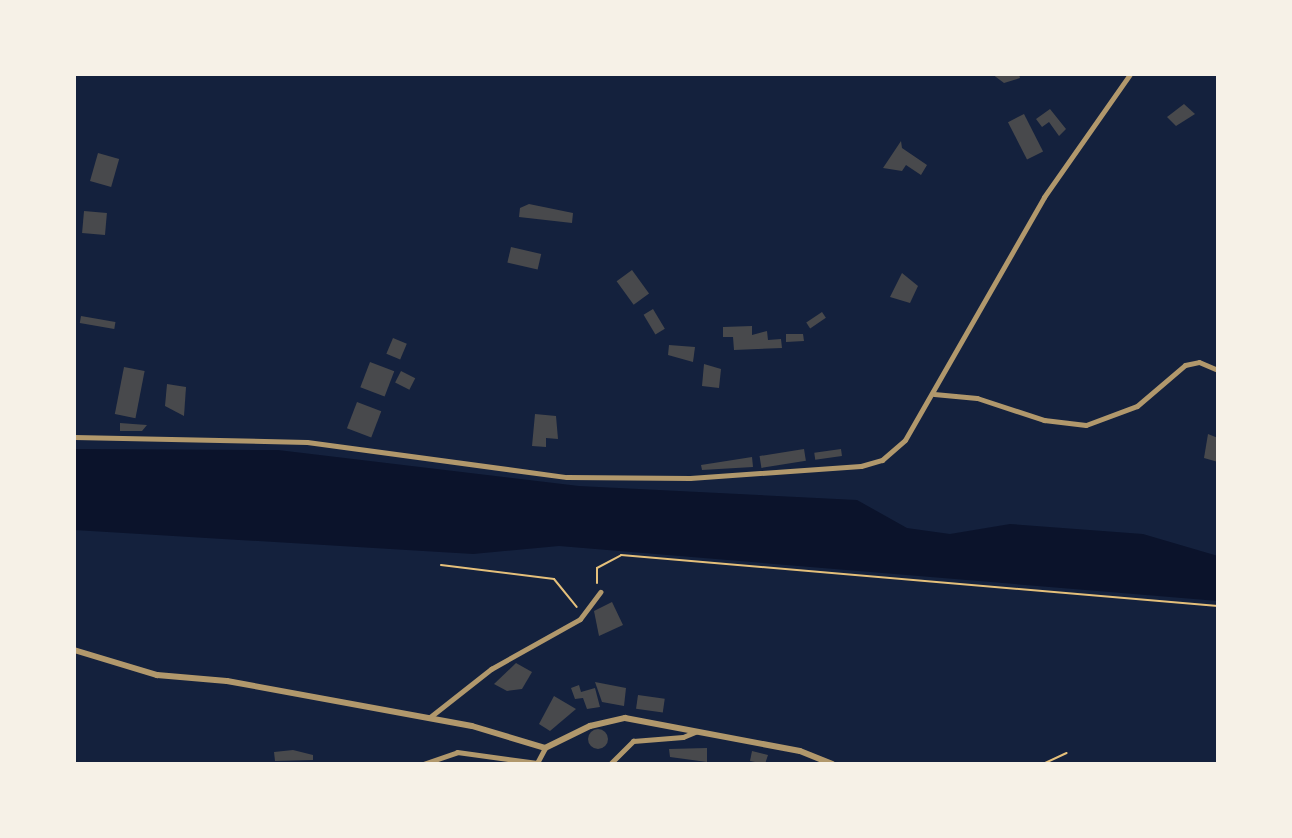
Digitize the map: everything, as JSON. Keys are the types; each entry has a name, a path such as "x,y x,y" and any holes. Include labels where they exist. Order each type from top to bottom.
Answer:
{"street":[{"path":"74,437 307,442 567,477 690,478 861,466 882,460 905,440 1044,197 1130,74"},
{"path":"933,394 977,398 1044,420 1086,425 1137,406 1185,365 1199,362 1218,370"},
{"path":"429,718 491,669 577,620 600,592"},
{"path":"74,650 157,675 227,681 429,718 545,748"},
{"path":"423,764 457,752 537,763 545,748 590,726 625,718 800,751 832,764"},
{"path":"610,764 633,741 683,737 697,731"}],"path":[{"path":"600,592 597,568 621,555 1218,606"},
{"path":"441,565 554,579 575,604 577,620"},
{"path":"1043,764 1067,753"},
{"path":"852,764 887,764"}],"water":[{"path":"74,449 278,450 579,486 857,500 907,528 950,534 1010,524 1143,534 1218,556 1218,601 559,546 473,554 74,530"}],"building":[{"path":"992,74 1019,74 1020,78 1004,83"},
{"path":"1184,104 1195,114 1176,126 1167,117"},
{"path":"1050,109 1066,129 1059,136 1049,122 1042,127 1036,119"},
{"path":"1024,114 1043,151 1027,160 1008,122"},
{"path":"901,141 902,148 927,165 921,175 906,165 902,171 883,168"},
{"path":"98,153 119,159 111,187 90,181"},
{"path":"529,204 573,213 572,223 519,217 520,208"},
{"path":"84,211 107,213 105,235 82,233"},
{"path":"511,247 541,254 538,270 507,263"},
{"path":"632,270 649,293 634,305 617,281"},
{"path":"902,273 918,286 910,303 890,297"},
{"path":"653,309 665,329 655,334 644,315"},
{"path":"822,312 826,318 810,328 806,323"},
{"path":"81,316 115,322 114,329 80,323"},
{"path":"752,326 752,335 767,331 768,340 781,339 782,348 734,350 733,337 723,337 723,327"},
{"path":"786,334 803,334 804,341 786,342"},
{"path":"393,338 407,344 400,360 386,354"},
{"path":"669,345 695,347 693,362 668,355"},
{"path":"370,362 394,371 385,397 360,387"},
{"path":"704,364 721,369 719,388 702,386"},
{"path":"124,367 145,371 135,418 115,414"},
{"path":"401,371 415,378 409,390 395,383"},
{"path":"167,384 186,387 184,416 165,406"},
{"path":"357,402 381,411 371,437 347,428"},
{"path":"535,414 556,416 558,439 546,438 546,447 532,446"},
{"path":"120,423 147,425 142,431 120,431"},
{"path":"1208,434 1218,438 1218,462 1204,458"},
{"path":"804,449 806,461 761,468 760,456"},
{"path":"841,449 842,456 815,460 814,453"},
{"path":"752,457 753,467 702,470 701,465"},
{"path":"612,602 623,625 599,636 594,611"},
{"path":"516,663 532,672 522,689 507,691 494,684"},
{"path":"595,682 626,688 624,706 602,702"},
{"path":"579,685 581,692 595,688 600,707 587,709 583,698 575,699 571,688"},
{"path":"638,695 665,699 663,713 636,709"},
{"path":"554,696 576,709 550,731 539,724"},
{"path":"594,729 602,729 608,739 602,749 594,749 588,743 588,735"},
{"path":"707,748 707,762 670,757 669,749"},
{"path":"293,750 313,755 313,760 275,761 274,752"},
{"path":"752,751 768,755 765,764 750,761"}]}
